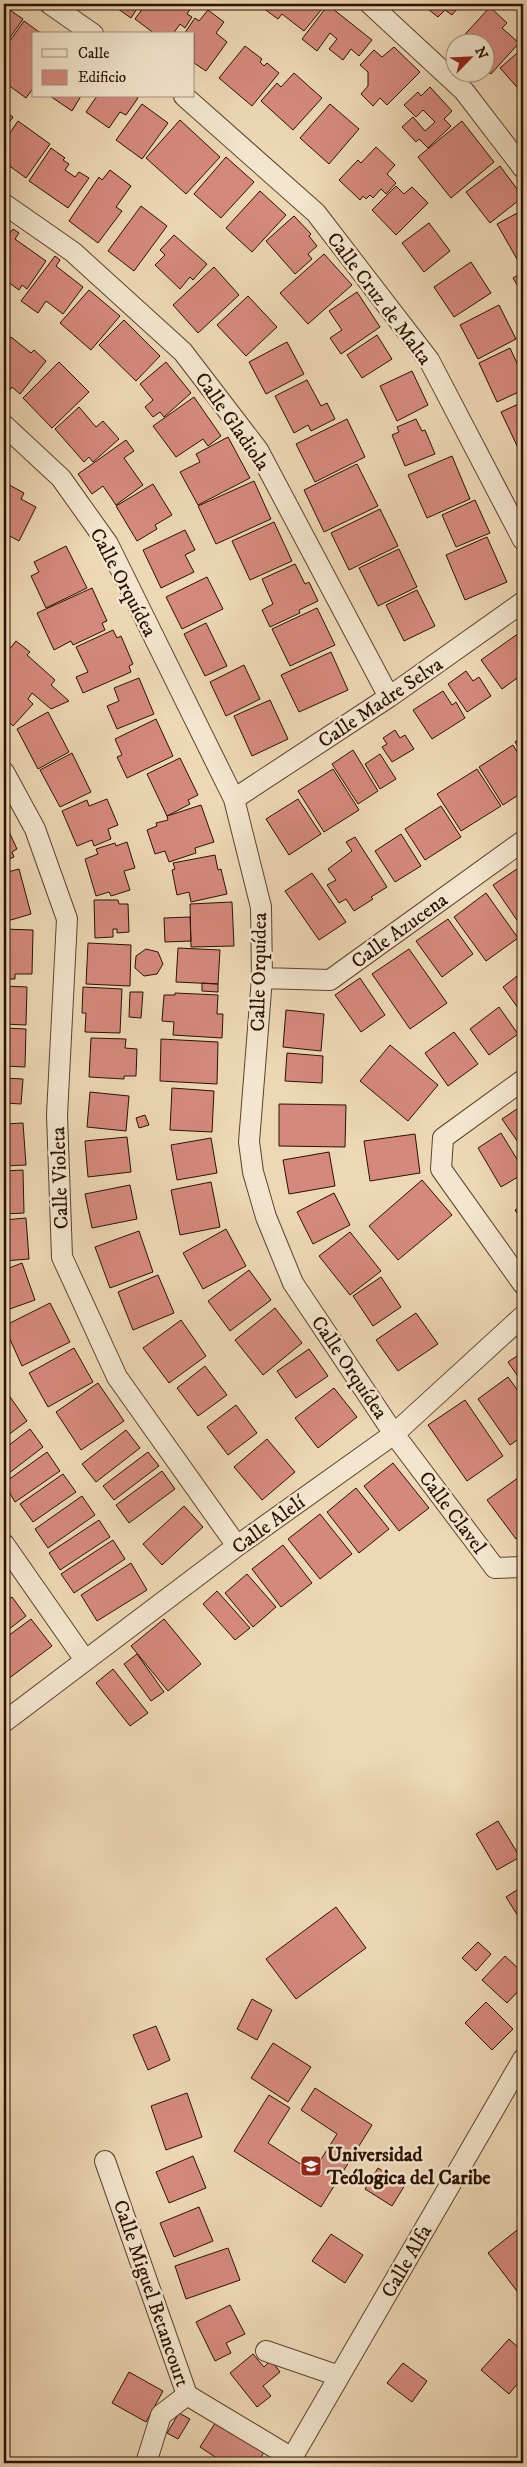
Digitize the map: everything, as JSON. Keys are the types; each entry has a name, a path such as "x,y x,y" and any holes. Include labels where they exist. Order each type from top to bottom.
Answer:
{"street":[{"path":"50,4 90,32"},
{"path":"370,4 464,91 523,168"},
{"name":"Calle Cruz de Malta","path":"186,98 316,212 429,360 523,540"},
{"name":"Calle Gladiola","path":"4,204 73,252 183,352 258,450 389,698"},
{"name":"Calle Orquídea","path":"4,425 61,478 108,544 234,799 261,906 262,978 249,1142 253,1172 266,1217 293,1283 394,1434"},
{"name":"Calle Madre Selva","path":"234,799 389,698 523,602"},
{"name":"Calle Violeta","path":"4,772 36,829 67,919 57,1115 62,1257 117,1377 237,1546"},
{"name":"Calle Azucena","path":"262,978 330,980 523,841"},
{"path":"523,1080 443,1138 441,1169 523,1284"},
{"name":"Calle Alelí","path":"4,1722 237,1546 394,1434 523,1316"},
{"name":"Calle Clavel","path":"394,1434 495,1568 523,1567"},
{"path":"4,1544 85,1660"},
{"name":"Calle Alfa","path":"290,2461 523,2059"},
{"name":"Calle Miguel Betancourt","path":"105,2161 188,2395 290,2461"},
{"path":"266,2351 340,2376"},
{"path":"146,2463 161,2415 188,2395"}],"building":[{"path":"111,4 140,4 131,18"},
{"path":"146,4 185,4 191,8 187,14 192,17 185,28 180,24 174,32 152,32 135,19"},
{"path":"266,4 326,4 304,31 282,14 278,19 263,8"},
{"path":"426,4 461,4 452,15 445,10 438,17 424,6"},
{"path":"328,5 372,40 359,56 351,49 343,60 329,49 337,39 330,33 317,51 302,39"},
{"path":"4,6 23,19 4,46"},
{"path":"490,7 507,23 502,28 519,43 494,71 494,32 467,32"},
{"path":"208,10 224,22 216,33 227,42 206,71 195,64 195,32 185,32 195,18 199,21"},
{"path":"24,21 39,32 32,32 32,90 26,98 4,82 8,74 4,72 4,54 6,51 4,49"},
{"path":"245,46 262,59 260,62 264,66 267,63 279,73 252,106 219,78"},
{"path":"394,47 420,72 387,105 380,98 373,106 361,94 368,86 368,72 360,65 374,50 382,57"},
{"path":"523,48 523,94 500,68"},
{"path":"294,73 322,98 293,130 261,101 277,83 281,87"},
{"path":"430,87 452,111 444,119 451,126 428,148 419,139 416,142 402,127 413,117 425,131 435,122 423,110 416,117 404,105 418,92 421,96"},
{"path":"53,98 80,98 72,111"},
{"path":"96,98 138,98 126,115 120,112 109,128 86,112"},
{"path":"142,104 168,123 142,159 116,140"},
{"path":"330,104 359,129 329,164 300,138"},
{"path":"4,110 13,117 4,130"},
{"path":"180,120 220,157 186,194 146,158"},
{"path":"18,121 50,144 26,178 4,162 4,142"},
{"path":"462,121 494,162 451,198 418,157"},
{"path":"376,147 395,165 387,174 396,183 386,194 381,189 373,198 370,195 366,199 363,196 360,200 339,180 358,160 361,163"},
{"path":"51,148 65,158 63,160 69,164 65,170 75,177 79,172 89,178 68,208 29,181"},
{"path":"226,157 254,182 221,218 194,194"},
{"path":"500,166 523,197 490,223 466,192"},
{"path":"110,170 131,186 116,207 122,211 98,243 69,221 99,177 102,180"},
{"path":"396,186 404,194 412,187 428,203 396,235 372,210"},
{"path":"260,191 286,215 252,252 226,228"},
{"path":"141,206 167,226 134,271 108,251"},
{"path":"523,210 523,265 521,266 497,224"},
{"path":"294,216 311,234 309,236 317,246 308,254 312,259 295,274 266,241"},
{"path":"429,223 450,251 424,272 402,243"},
{"path":"13,229 19,233 15,239 46,261 27,289 22,285 19,290 4,279 4,241"},
{"path":"174,235 207,264 193,280 190,277 180,289 155,265 165,255 160,250"},
{"path":"324,254 352,285 308,324 280,293"},
{"path":"55,256 60,260 56,266 83,287 63,314 46,301 38,313 21,301"},
{"path":"471,262 491,293 454,317 434,287"},
{"path":"214,267 239,295 198,333 173,305"},
{"path":"523,272 523,295 513,278"},
{"path":"89,290 120,316 91,350 60,323"},
{"path":"357,292 380,327 341,354 330,338 342,330 329,311"},
{"path":"248,296 277,327 246,356 217,325"},
{"path":"499,305 516,339 478,359 460,325"},
{"path":"124,320 160,356 136,381 99,345"},
{"path":"377,335 392,359 362,378 347,355"},
{"path":"11,337 31,353 34,350 46,361 20,394 12,387 9,391 4,386 4,346"},
{"path":"287,342 304,374 266,394 249,362"},
{"path":"510,348 523,376 523,390 497,402 479,363"},
{"path":"59,362 89,392 52,428 23,398"},
{"path":"166,362 191,393 164,417 160,412 153,417 145,407 153,400 140,384"},
{"path":"412,371 428,405 397,421 380,386"},
{"path":"307,380 321,406 327,403 335,419 311,431 308,425 294,433 275,396"},
{"path":"194,397 221,436 208,446 203,439 176,457 153,426"},
{"path":"523,402 523,450 520,452 501,412"},
{"path":"79,407 96,427 103,421 119,439 93,462 89,457 84,462 55,429"},
{"path":"347,419 365,457 315,482 296,444"},
{"path":"416,419 422,431 425,430 435,454 405,466 392,435 399,432 397,427"},
{"path":"228,437 250,478 198,505 180,472 200,462 196,454"},
{"path":"126,440 134,451 124,458 143,485 116,505 103,486 92,494 78,474"},
{"path":"452,456 470,499 427,518 408,475"},
{"path":"357,464 378,506 324,532 304,490"},
{"path":"254,481 271,519 216,544 198,506"},
{"path":"4,482 24,493 21,499 36,507 19,541 4,533"},
{"path":"153,484 172,515 155,525 157,529 137,541 116,506"},
{"path":"475,500 490,533 456,547 442,515"},
{"path":"380,509 398,546 349,570 331,533"},
{"path":"274,522 292,561 250,580 232,541"},
{"path":"185,530 195,550 185,555 194,572 161,588 143,550"},
{"path":"487,537 507,582 465,600 446,555"},
{"path":"66,546 87,588 46,608 31,576 39,572 34,562"},
{"path":"399,549 417,587 378,606 359,568"},
{"path":"295,564 305,584 309,582 318,601 299,610 300,613 270,627 262,610 273,604 262,579"},
{"path":"207,577 223,609 182,629 166,597"},
{"path":"92,588 107,621 102,623 105,630 73,645 71,641 54,650 37,613"},
{"path":"417,590 435,626 404,641 386,605"},
{"path":"317,608 335,645 290,666 272,629"},
{"path":"206,623 227,666 205,676 184,634"},
{"path":"113,630 117,638 121,636 133,664 129,666 131,672 83,693 76,677 88,672 76,647"},
{"path":"519,633 523,639 523,681 520,676 502,689 481,660"},
{"path":"16,641 30,652 27,655 55,680 51,685 69,701 51,709 32,693 28,699 33,704 13,726 4,717 4,656"},
{"path":"331,652 348,690 299,712 281,675"},
{"path":"244,665 260,699 226,716 210,682"},
{"path":"466,671 473,681 479,677 491,696 467,712 448,684"},
{"path":"139,678 154,714 117,729 107,706 119,701 114,688"},
{"path":"443,691 452,705 456,702 465,718 432,739 413,710"},
{"path":"270,700 288,739 252,756 234,716"},
{"path":"48,712 69,752 38,769 17,729"},
{"path":"156,719 173,756 127,778 117,757 122,755 115,739"},
{"path":"395,730 400,738 405,735 414,749 392,762 382,747 387,744 383,738"},
{"path":"523,737 523,754 515,742"},
{"path":"513,745 523,761 523,792 503,805 479,767"},
{"path":"353,750 378,791 358,804 332,764"},
{"path":"72,753 91,792 60,807 40,770"},
{"path":"380,754 396,779 380,789 365,764"},
{"path":"180,758 198,795 188,800 190,804 167,816 147,774"},
{"path":"333,769 359,810 324,832 298,791"},
{"path":"477,769 501,806 461,831 437,794"},
{"path":"107,799 118,825 108,829 111,839 94,846 92,840 77,846 62,811 87,800 89,806"},
{"path":"298,799 321,834 289,855 266,819"},
{"path":"201,805 214,842 195,848 196,853 169,862 165,851 155,854 147,830 157,826 156,823 168,820 167,816"},
{"path":"441,806 461,837 425,860 405,829"},
{"path":"5,823 17,849 12,852 14,857 4,861"},
{"path":"401,834 421,866 395,882 375,851"},
{"path":"355,837 387,887 354,911 346,899 339,903 327,885 336,880 328,869 352,851 346,842"},
{"path":"127,842 135,868 124,871 130,890 111,896 109,892 96,896 85,859 98,854 96,849 115,843 116,846"},
{"path":"215,855 218,870 221,869 227,894 191,902 189,892 177,895 172,870 175,869 173,863"},
{"path":"523,865 523,929 493,885"},
{"path":"19,869 31,914 4,922 4,873"},
{"path":"312,873 346,922 319,940 285,891"},
{"path":"486,893 518,938 486,961 454,917"},
{"path":"94,900 118,900 119,904 128,904 129,932 117,933 117,929 113,929 113,937 95,938"},
{"path":"232,902 234,946 191,947 190,904"},
{"path":"190,917 191,941 165,942 164,918"},
{"path":"448,919 473,954 442,977 416,941"},
{"path":"4,929 33,930 32,974 15,974 15,979 4,979"},
{"path":"88,943 131,945 130,986 86,984"},
{"path":"178,948 220,950 218,984 176,982"},
{"path":"146,949 158,952 163,964 157,974 144,976 135,968 136,956"},
{"path":"409,949 447,1003 410,1029 372,974"},
{"path":"521,973 523,975 523,1015 503,987"},
{"path":"360,978 385,1015 361,1032 335,995"},
{"path":"202,983 218,984 218,992 202,991"},
{"path":"4,986 27,987 26,1025 4,1024"},
{"path":"83,987 122,989 120,1033 85,1032 86,1013 82,1013"},
{"path":"130,992 143,992 141,1018 129,1017"},
{"path":"175,993 218,995 217,1014 223,1014 222,1038 173,1035 174,1022 162,1021 164,995 175,995"},
{"path":"499,1007 518,1034 489,1055 470,1029"},
{"path":"286,1010 324,1014 321,1051 283,1047"},
{"path":"4,1028 26,1029 25,1067 4,1066"},
{"path":"454,1032 478,1064 448,1086 425,1053"},
{"path":"91,1038 126,1039 125,1048 137,1049 136,1076 124,1076 124,1079 89,1077"},
{"path":"161,1039 218,1042 217,1084 160,1081"},
{"path":"390,1045 438,1085 408,1121 360,1081"},
{"path":"287,1053 323,1056 322,1083 285,1081"},
{"path":"4,1078 23,1079 21,1104 4,1103"},
{"path":"172,1088 214,1091 212,1132 170,1130"},
{"path":"90,1092 129,1096 126,1131 87,1127"},
{"path":"279,1104 346,1105 345,1147 279,1146"},
{"path":"523,1105 523,1143 520,1145 502,1119"},
{"path":"145,1115 149,1125 139,1128 136,1118"},
{"path":"23,1123 26,1165 4,1166 4,1124"},
{"path":"501,1133 523,1169 523,1174 501,1187 478,1148"},
{"path":"415,1134 420,1173 370,1181 364,1141"},
{"path":"127,1137 131,1172 88,1177 85,1141"},
{"path":"211,1138 217,1173 177,1180 171,1145"},
{"path":"329,1152 335,1186 289,1194 283,1160"},
{"path":"23,1170 24,1213 4,1214 4,1171"},
{"path":"422,1180 452,1215 398,1260 369,1226"},
{"path":"211,1182 220,1227 180,1235 171,1190"},
{"path":"130,1185 137,1219 92,1228 85,1194"},
{"path":"334,1193 350,1225 313,1244 297,1212"},
{"path":"523,1205 523,1222 515,1210"},
{"path":"26,1218 29,1259 4,1261 4,1220"},
{"path":"226,1229 246,1266 203,1289 183,1253"},
{"path":"139,1231 153,1272 110,1288 95,1247"},
{"path":"350,1232 381,1271 350,1295 319,1256"},
{"path":"22,1263 35,1300 4,1311 4,1270"},
{"path":"249,1270 271,1300 230,1331 208,1301"},
{"path":"158,1275 174,1313 133,1330 118,1292"},
{"path":"381,1277 401,1307 373,1326 353,1296"},
{"path":"50,1303 70,1342 22,1366 4,1326"},
{"path":"275,1308 302,1343 263,1375 235,1340"},
{"path":"416,1313 438,1344 398,1371 376,1340"},
{"path":"181,1320 206,1356 169,1383 143,1348"},
{"path":"74,1348 93,1382 48,1407 29,1373"},
{"path":"309,1349 328,1376 296,1398 277,1371"},
{"path":"523,1352 523,1384 508,1362"},
{"path":"205,1366 227,1395 198,1416 177,1388"},
{"path":"508,1377 523,1398 523,1436 510,1445 478,1399"},
{"path":"98,1383 124,1421 81,1450 56,1412"},
{"path":"334,1388 357,1417 318,1448 295,1418"},
{"path":"8,1394 27,1421 4,1438 4,1397"},
{"path":"465,1400 503,1456 467,1481 428,1425"},
{"path":"236,1405 257,1433 228,1455 207,1427"},
{"path":"30,1429 43,1447 4,1477 4,1449"},
{"path":"126,1430 140,1448 96,1482 82,1464"},
{"path":"267,1439 295,1472 262,1500 234,1467"},
{"path":"47,1452 60,1471 15,1502 4,1483"},
{"path":"148,1452 159,1466 114,1500 103,1486"},
{"path":"393,1463 429,1508 399,1531 364,1486"},
{"path":"162,1471 175,1489 129,1523 116,1505"},
{"path":"63,1474 76,1492 33,1522 20,1504"},
{"path":"522,1475 523,1533 516,1539 487,1500"},
{"path":"356,1488 389,1529 359,1553 327,1512"},
{"path":"82,1496 95,1515 48,1548 35,1529"},
{"path":"184,1506 203,1527 162,1565 143,1544"},
{"path":"320,1514 352,1554 320,1579 288,1539"},
{"path":"99,1520 110,1537 60,1570 49,1553"},
{"path":"113,1540 125,1559 74,1593 61,1574"},
{"path":"283,1545 312,1583 281,1607 252,1569"},
{"path":"131,1563 147,1590 97,1621 81,1595"},
{"path":"247,1574 276,1607 253,1627 225,1593"},
{"path":"217,1591 250,1628 235,1640 203,1604"},
{"path":"12,1597 26,1616 4,1633 4,1603"},
{"path":"31,1619 52,1646 4,1682 4,1639"},
{"path":"164,1619 201,1664 168,1691 131,1646"},
{"path":"137,1654 164,1692 151,1701 124,1664"},
{"path":"113,1669 148,1713 130,1726 96,1683"},
{"path":"498,1821 520,1857 497,1870 476,1834"},
{"path":"523,1886 523,1924 506,1897"},
{"path":"336,1907 366,1948 296,1999 266,1959"},
{"path":"478,1942 491,1954 476,1971 462,1958"},
{"path":"505,1956 523,1973 523,1986 507,2003 482,1980"},
{"path":"252,1999 272,2010 257,2040 237,2029"},
{"path":"486,2002 513,2029 492,2050 465,2023"},
{"path":"156,2026 170,2060 148,2070 133,2035"},
{"path":"273,2043 311,2067 288,2102 251,2078"},
{"path":"315,2088 372,2125 321,2207 234,2151 269,2095 290,2108 268,2143 313,2172 337,2134 301,2110"},
{"path":"187,2093 202,2137 166,2150 151,2106"},
{"path":"193,2156 206,2188 169,2203 156,2172"},
{"path":"378,2168 405,2185 392,2206 365,2189"},
{"path":"199,2207 213,2241 174,2257 160,2223"},
{"path":"521,2227 523,2230 523,2299 488,2253"},
{"path":"331,2234 363,2255 345,2283 312,2261"},
{"path":"228,2248 240,2280 186,2299 175,2266"},
{"path":"230,2305 245,2334 226,2343 231,2353 215,2361 196,2322"},
{"path":"509,2339 523,2352 523,2377 509,2394 481,2370"},
{"path":"253,2354 264,2367 271,2360 280,2372 263,2386 271,2396 257,2407 230,2373"},
{"path":"403,2363 427,2381 412,2402 387,2383"},
{"path":"129,2372 163,2391 146,2422 112,2403"},
{"path":"179,2413 190,2419 178,2439 167,2433"},
{"path":"217,2420 265,2451 257,2463 224,2463 200,2447"}],"place":[{"name":"Universidad Teólogica del Caribe","path":"311,2166"}]}
